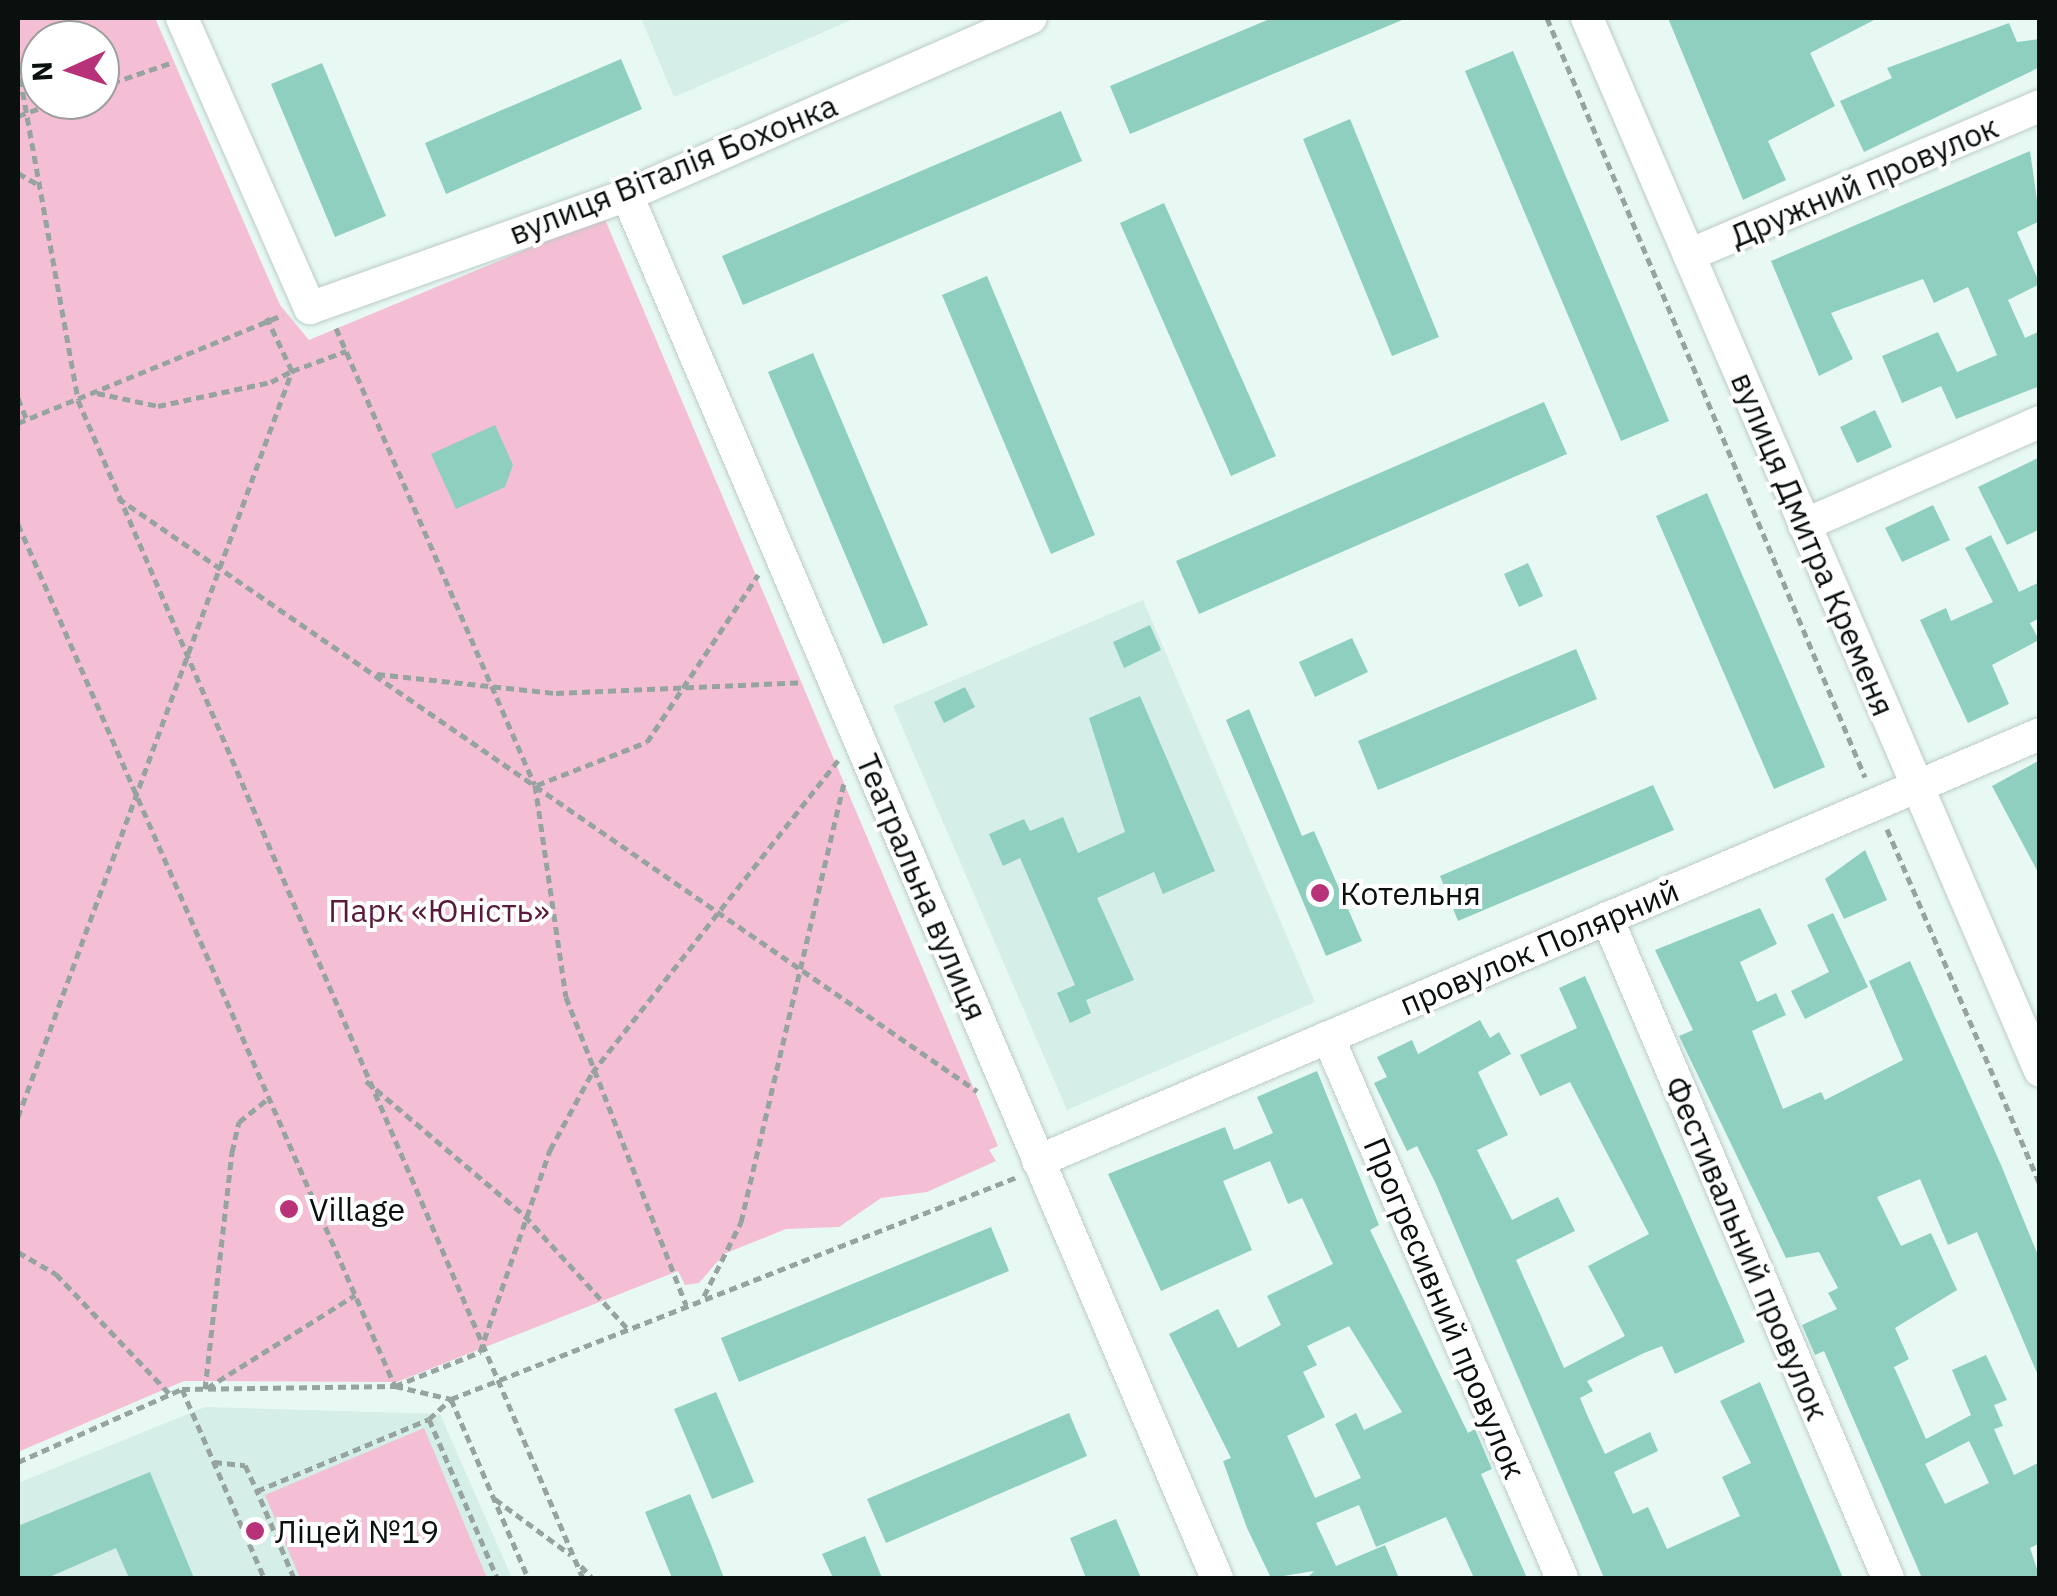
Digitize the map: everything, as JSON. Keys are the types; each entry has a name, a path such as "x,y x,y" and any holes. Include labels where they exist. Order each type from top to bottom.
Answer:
{"street":[{"name":"вулиця Віталія Бохонка","path":"314,315 627,196 1032,18"},
{"name":"вулиця Дмитра Кременя","path":"1587,18 2040,1071"},
{"path":"177,32 314,315"},
{"name":"Дружний провулок","path":"1689,255 2040,106"},
{"name":"Театральна вулиця","path":"627,196 1014,1104 1029,1168 1218,1578"},
{"path":"1804,525 2040,422"},
{"name":"провулок Полярний","path":"1029,1168 2040,734"},
{"name":"Фестивальний провулок","path":"1606,918 1888,1578"},
{"name":"Прогресивний провулок","path":"1328,1037 1562,1578"}],"path":[{"path":"1547,18 2040,1184"},
{"path":"177,32 178,60 186,78"},
{"path":"120,80 178,60"},
{"path":"27,120 78,400 115,496 480,1352 498,1380 583,1578"},
{"path":"18,173 39,185"},
{"path":"18,423 267,318 292,312 353,320"},
{"path":"314,315 346,350 535,785 566,998 592,1073 686,1304"},
{"path":"18,1117 292,372 267,318"},
{"path":"96,392 158,406 292,372 346,350"},
{"path":"18,398 26,420"},
{"path":"115,496 985,1096 1014,1104"},
{"path":"18,524 138,790 395,1386"},
{"path":"535,785 647,742 694,684 760,573"},
{"path":"375,674 624,693 694,684 806,682"},
{"path":"395,1386 480,1352 526,1216 592,1073 723,915 839,759"},
{"path":"703,1298 742,1222 795,965 846,776"},
{"path":"363,1079 526,1216 627,1328"},
{"path":"204,1389 232,1152 240,1122 270,1096"},
{"path":"257,1491 429,1420 451,1399 1029,1168"},
{"path":"18,1252 56,1274 170,1394"},
{"path":"204,1389 356,1295"},
{"path":"19,1458 182,1390 395,1386 451,1399"},
{"path":"182,1390 264,1578"},
{"path":"451,1399 528,1578"},
{"path":"429,1420 496,1578"},
{"path":"214,1462 246,1465 294,1578"},
{"path":"492,1497 574,1557 592,1578"}],"shaded area":[{"path":"641,18 856,18 674,97"},
{"path":"1143,600 1315,1002 1067,1110 893,706"},
{"name":"Ліцей №19","path":"205,1407 440,1414 512,1578 18,1578 18,1483"}],"green space":[{"name":"Парк «Юність»","path":"18,18 155,18 280,305 309,340 604,217 998,1146 989,1150 996,1161 927,1192 881,1198 839,1227 786,1229 724,1254 699,1283 685,1285 678,1271 397,1382 184,1381 18,1452"},
{"path":"424,1428 487,1578 300,1578 265,1495"}],"building":[{"path":"1272,18 1407,18 1130,134 1110,86"},
{"path":"1668,18 1878,18 1810,53 1835,106 1768,141 1786,180 1743,200"},
{"path":"2009,23 2017,42 2040,39 2040,67 1864,152 1840,101 1892,78 1887,68"},
{"path":"1513,51 1669,421 1621,441 1465,71"},
{"path":"621,59 642,109 446,194 425,143"},
{"path":"322,63 386,216 335,237 271,84"},
{"path":"1061,111 1082,161 743,305 722,256"},
{"path":"1350,119 1439,337 1392,356 1303,139"},
{"path":"2030,151 2040,221 2017,232 2040,284 2008,300 2025,338 2040,331 2040,386 1956,419 1941,386 1902,403 1882,356 1938,332 1957,372 1997,355 1968,287 1934,303 1923,279 1831,313 1853,359 1819,376 1771,261"},
{"path":"1164,203 1276,456 1231,476 1120,223"},
{"path":"987,276 1095,535 1051,554 942,295"},
{"path":"813,353 928,625 883,644 768,372"},
{"path":"1544,402 1567,454 1199,614 1176,561"},
{"path":"1875,410 1892,447 1857,463 1840,427"},
{"path":"495,425 513,465 505,487 456,509 431,454"},
{"path":"2040,457 2040,529 2007,545 1978,487"},
{"path":"1707,493 1825,767 1774,789 1656,516"},
{"path":"1933,505 1950,540 1902,562 1885,528"},
{"path":"1991,535 2019,592 2040,582 2040,618 2030,623 2039,640 1992,665 2009,704 1968,723 1920,620 1946,608 1951,621 1993,602 1965,548"},
{"path":"1528,563 1543,596 1519,607 1504,574"},
{"path":"1150,625 1161,650 1124,668 1113,642"},
{"path":"1352,638 1368,672 1315,697 1299,662"},
{"path":"1576,649 1597,699 1378,790 1358,741"},
{"path":"965,687 975,707 944,723 934,702"},
{"path":"1140,696 1215,871 1163,894 1154,872 1097,898 1134,980 1086,1000 1091,1013 1070,1023 1057,993 1075,985 1020,858 1003,866 989,834 1024,819 1030,831 1063,817 1078,853 1125,832 1089,718"},
{"path":"1249,709 1302,836 1314,831 1362,941 1326,956 1226,720"},
{"path":"2040,760 2040,876 1992,786"},
{"path":"1653,785 1674,830 1458,921 1440,876"},
{"path":"1865,850 1887,900 1844,919 1825,879"},
{"path":"1760,908 1777,944 1740,962 1757,1002 1776,993 1786,1015 1752,1031 1783,1109 1821,1092 1825,1100 1903,1060 1869,981 1910,961 2040,1260 2040,1380 1977,1232 1948,1245 1920,1179 1877,1197 1901,1246 1931,1233 1957,1290 1895,1328 1909,1359 1894,1367 1926,1439 1971,1415 1952,1370 1986,1355 2007,1400 1994,1405 2003,1426 1994,1429 2014,1475 2040,1462 2040,1543 2030,1548 2040,1578 1922,1578 1824,1351 1815,1355 1802,1325 1837,1309 1828,1293 1838,1288 1819,1252 1786,1258 1679,1036 1693,1030 1655,950","holes":["1969,1441 1989,1483 1945,1504 1925,1464"]},
{"path":"1833,913 1868,987 1805,1019 1791,991 1829,972 1807,925"},
{"path":"1585,976 1745,1342 1675,1374 1662,1346 1644,1353 1587,1381 1593,1391 1580,1398 1588,1417 1605,1454 1650,1432 1658,1451 1614,1472 1633,1514 1648,1507 1667,1549 1740,1516 1722,1477 1751,1463 1720,1401 1760,1382 1843,1578 1604,1578 1435,1182 1417,1146 1407,1151 1374,1083 1387,1077 1377,1057 1412,1040 1418,1054 1480,1020 1490,1038 1499,1032 1511,1054 1478,1072 1508,1135 1477,1150 1512,1220 1558,1197 1575,1231 1516,1260 1564,1368 1625,1336 1588,1266 1649,1234 1570,1082 1540,1096 1520,1055 1577,1028 1559,988"},
{"path":"1317,1071 1379,1225 1370,1230 1468,1433 1475,1429 1492,1469 1481,1474 1527,1578 1474,1578 1446,1517 1376,1547 1359,1505 1316,1523 1336,1566 1385,1545 1399,1578 1307,1578 1314,1571 1271,1578 1247,1528 1223,1461 1231,1458 1169,1334 1218,1309 1238,1348 1281,1325 1267,1296 1333,1264 1302,1198 1288,1204 1270,1161 1223,1181 1252,1250 1161,1291 1108,1174 1225,1127 1234,1150 1273,1133 1257,1097","holes":["1349,1326 1402,1412 1364,1430 1356,1413 1335,1424 1361,1478 1315,1498 1287,1436 1325,1417 1303,1372 1317,1365 1307,1346"]},
{"path":"991,1227 1009,1271 739,1382 721,1338"},
{"path":"716,1392 754,1482 712,1499 674,1409"},
{"path":"1069,1413 1087,1456 886,1543 867,1499"},
{"path":"150,1472 194,1578 129,1578 116,1548 47,1578 18,1578 18,1526"},
{"path":"690,1494 724,1578 672,1578 645,1512"},
{"path":"1116,1519 1141,1578 1086,1578 1070,1538"},
{"path":"865,1536 882,1578 833,1578 822,1554"}],"place":[{"name":"Котельня","path":"1320,893"},
{"name":"Village","path":"289,1209"},
{"name":"Ліцей №19","path":"255,1531"}]}
